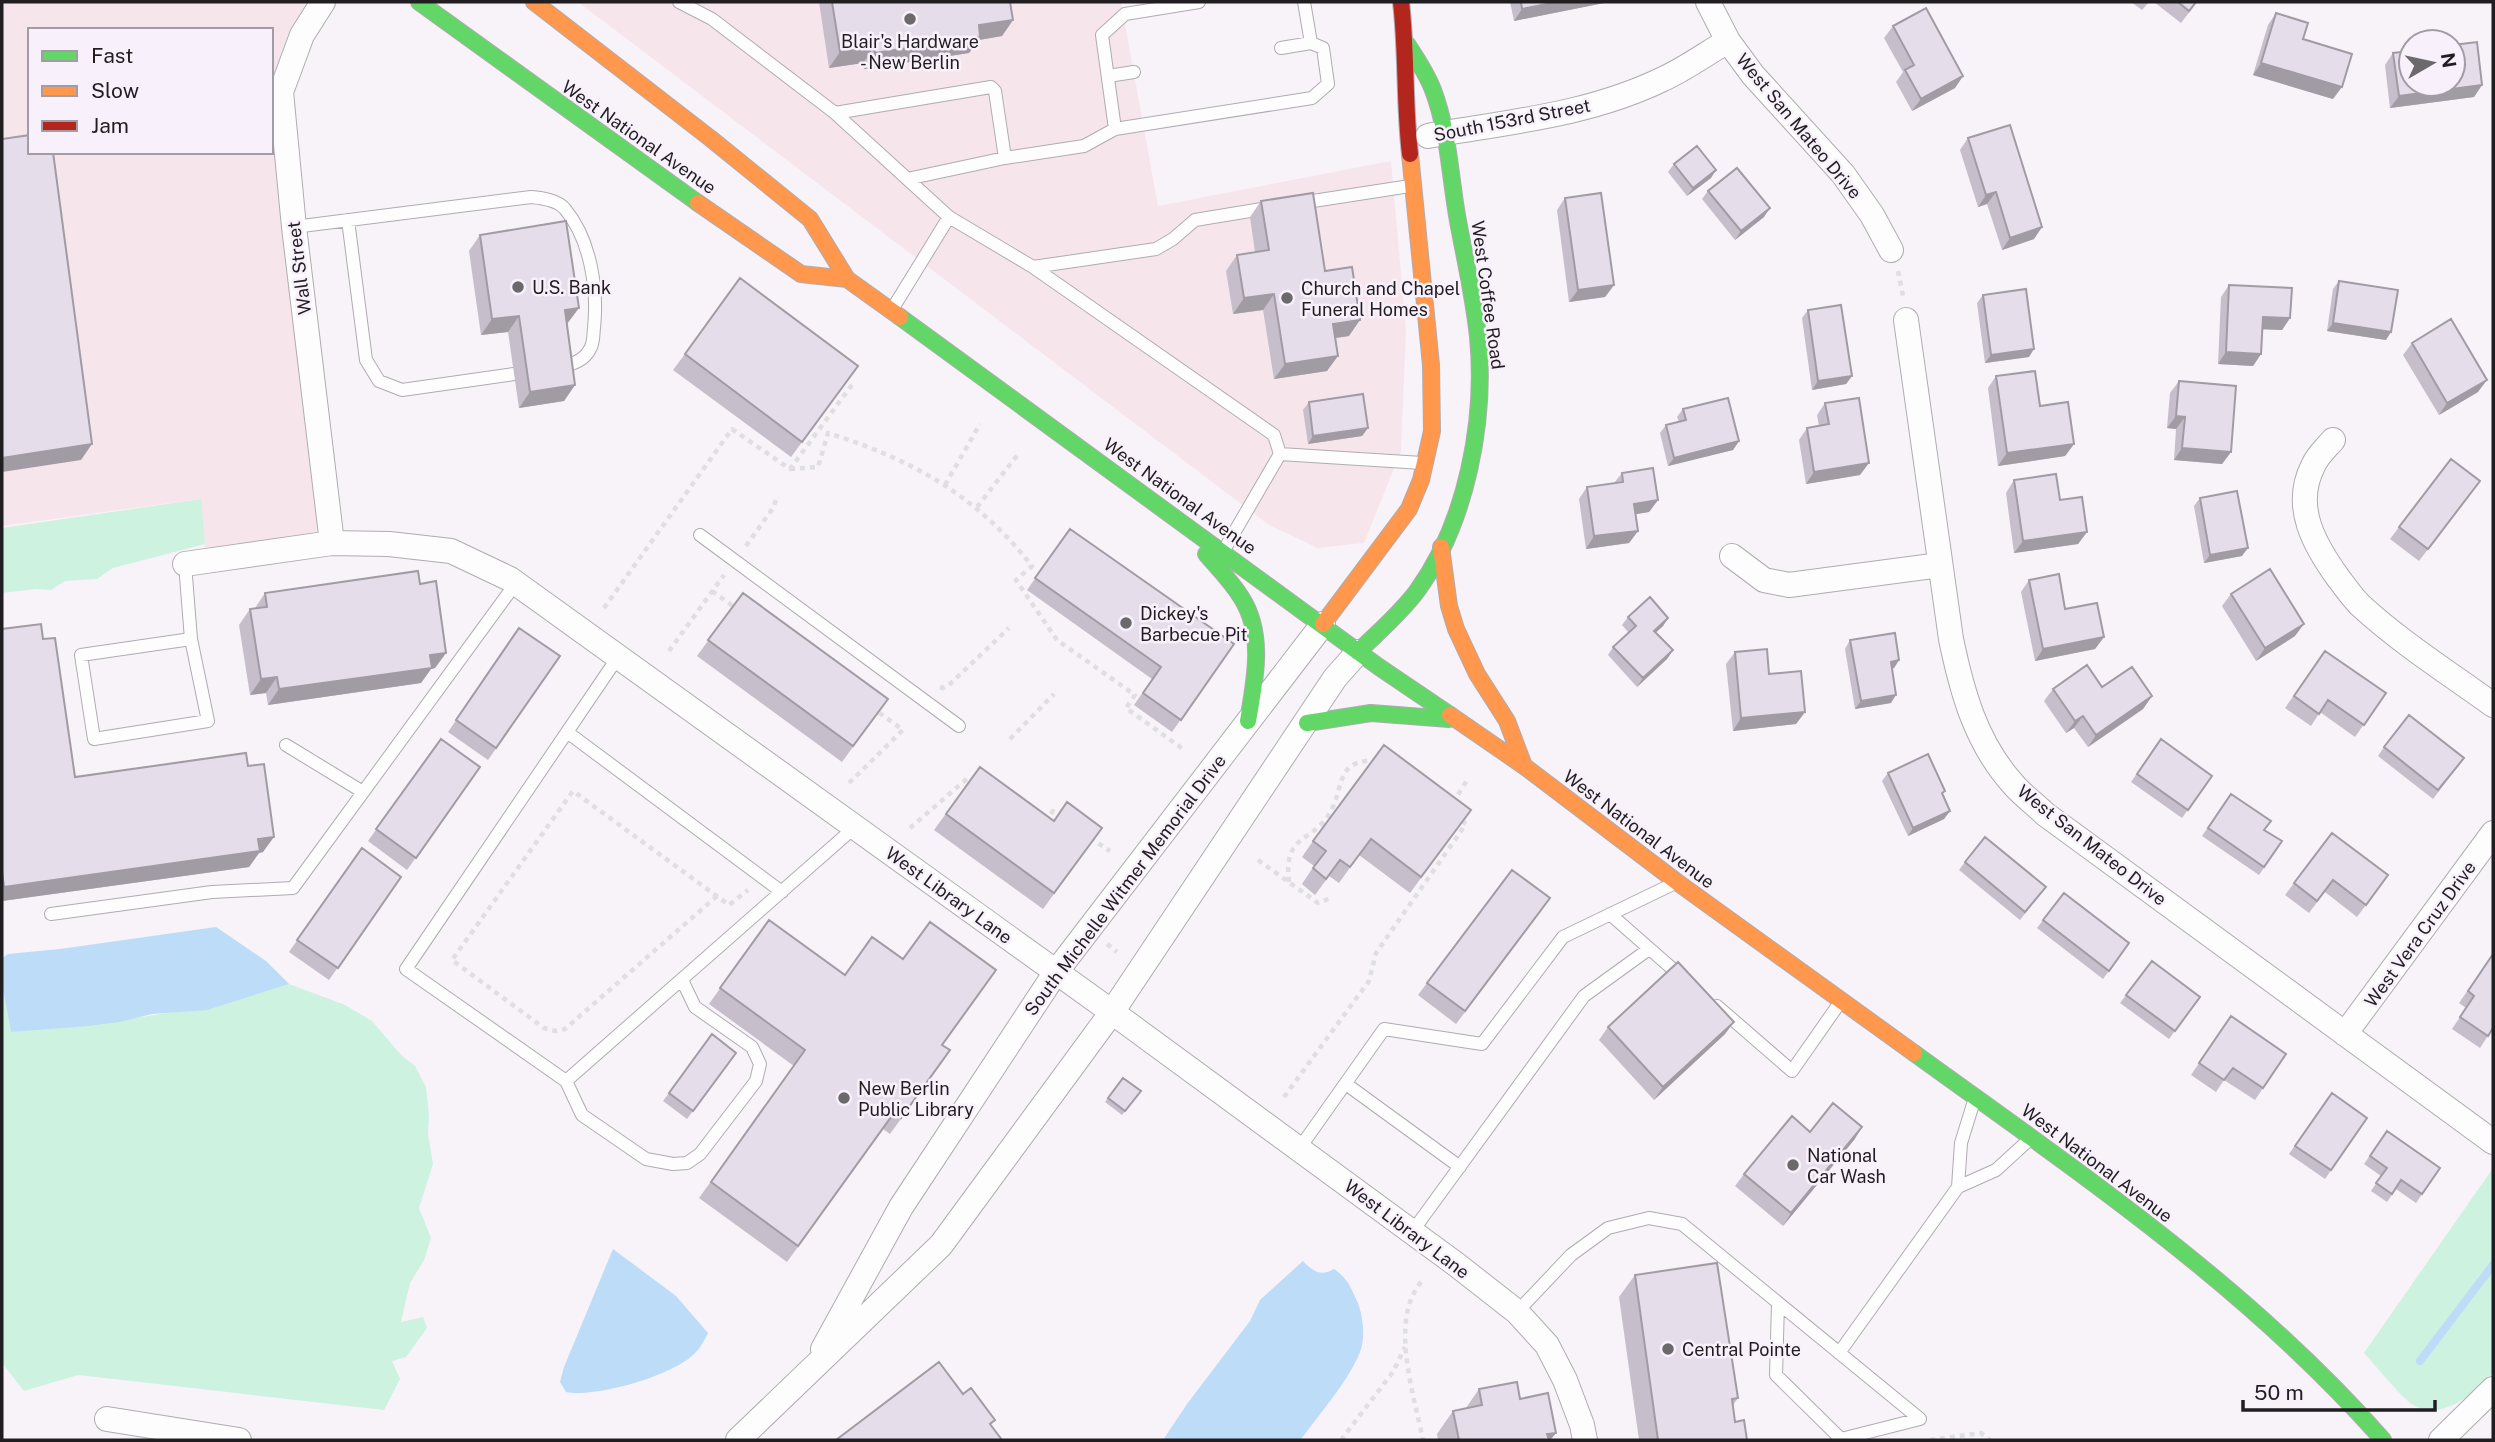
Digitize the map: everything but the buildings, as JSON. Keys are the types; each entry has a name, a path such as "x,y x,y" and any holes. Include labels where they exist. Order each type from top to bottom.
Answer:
{"main road":[{"name":"West National Avenue","path":"419,2 644,166 801,274 847,279"},
{"name":"West National Avenue","path":"534,2 810,219 847,279 1163,508 1219,558 1323,624 1358,652 1524,766 1677,882 1975,1097 2178,1248 2259,1314 2343,1394 2383,1440"},
{"name":"West Coffee Road","path":"1323,624 1409,509 1426,463 1432,431 1432,365 1408,139 1406,43 1401,2"},
{"name":"West Coffee Road","path":"1358,652 1409,600 1422,583 1441,547 1474,454 1478,423 1480,371 1475,323 1444,133 1425,73 1406,43"},
{"path":"1441,547 1449,606 1456,629 1465,652 1507,721 1524,766"},
{"path":"1219,558 1244,600 1256,643 1256,674 1248,721"},
{"path":"1307,723 1371,713 1456,720"}],"street":[{"name":"Wall Street","path":"323,2 302,35 281,92 294,228 332,543"},
{"name":"West San Mateo Drive","path":"1709,2 1728,41 1753,75 1843,174 1872,215 1891,250"},
{"name":"South 153rd Street","path":"1408,139 1571,112 1614,99 1664,79 1728,41"},
{"name":"West San Mateo Drive","path":"1906,320 1940,565 1961,688 1974,723 1991,756 2014,785 2045,814 2493,1142"},
{"path":"2333,440 2313,464 2306,484 2304,509 2311,534 2323,558 2357,603 2493,705"},
{"name":"West Library Lane","path":"195,563 332,543 389,544 451,551 516,583 1112,1012 1517,1312 1547,1345 1565,1380 1585,1440"},
{"path":"1732,556 1764,580 1790,585 1940,565"},
{"name":"South Michelle Witmer Memorial Drive","path":"811,1371 901,1207 1056,972 1323,624"},
{"name":"South Michelle Witmer Memorial Drive","path":"738,1440 941,1245 1112,1012 1335,678 1358,652"},
{"name":"West Vera Cruz Drive","path":"2345,1034 2493,833"},
{"path":"2441,1440 2493,1389"},
{"path":"107,1419 170,1434 239,1440"}],"lane":[{"path":"679,2 712,19 835,113 949,218 1033,267 1274,435 1280,453 1219,558"},
{"path":"1115,130 1102,35 1125,14 1199,2"},
{"path":"1304,2 1311,43"},
{"path":"907,179 1005,158 1084,146 1115,130 1312,99 1328,84 1328,66 1323,48 1311,43 1281,48"},
{"path":"1108,76 1134,72"},
{"path":"835,113 991,87 995,91 1005,158"},
{"path":"1033,267 1156,249 1173,239 1195,220 1413,185"},
{"path":"294,228 510,198 547,199 564,207 579,232 591,267 596,311 592,347 583,360 559,369"},
{"path":"891,312 949,218"},
{"path":"348,220 366,360 379,380 402,390 514,374"},
{"path":"1280,453 1426,463"},
{"path":"700,535 959,726"},
{"path":"191,639 81,655 94,739 208,721 191,639 195,563"},
{"path":"51,914 212,892 293,888 516,583"},
{"path":"618,657 406,969 566,1081 582,1115 646,1159 673,1164 687,1163 700,1154 756,1081 760,1064 752,1047 695,1007 682,980"},
{"path":"567,732 782,892"},
{"path":"286,745 363,792"},
{"path":"566,1081 855,827"},
{"path":"1298,1149 1384,1029 1482,1044 1563,937 1677,882"},
{"path":"1610,914 1690,984"},
{"path":"1412,1232 1584,996 1649,949"},
{"path":"1710,1001 1792,1071 1841,1001"},
{"path":"1346,1084 1460,1167"},
{"path":"1958,1187 1961,1143 1975,1097"},
{"path":"1839,1353 1958,1187 1996,1170 2031,1139"},
{"path":"1517,1312 1571,1255 1608,1228 1650,1219 1682,1224 1920,1419 1841,1439 1776,1375 1778,1303"}],"path":[{"path":"1891,250 1900,278 1906,320"},
{"path":"790,469 854,382"},
{"path":"945,485 980,424"},
{"path":"604,608 732,429 790,469 818,467 828,433 892,456 945,485 977,507 1009,537 1032,566 1016,580 1057,640 1135,695 1126,708 1184,749"},
{"path":"977,507 1019,453"},
{"path":"746,546 773,508 777,497"},
{"path":"669,651 725,573"},
{"path":"712,591 746,616"},
{"path":"943,688 1009,628"},
{"path":"1010,739 1054,694"},
{"path":"849,783 904,730 870,705"},
{"path":"1289,882 1288,857 1294,847 1324,821 1331,811 1341,777 1347,768 1363,760 1378,760"},
{"path":"910,828 969,776 979,784"},
{"path":"1449,809 1467,780"},
{"path":"717,896 565,1029 556,1031 544,1028 452,960 573,791 717,896 729,905 754,885"},
{"path":"1040,829 1053,811 1064,819"},
{"path":"1284,1097 1369,981 1376,953 1466,824 1457,816"},
{"path":"1087,835 1110,851"},
{"path":"1258,860 1318,903 1331,898"},
{"path":"1106,943 1117,951"},
{"path":"1421,1282 1412,1293 1407,1311 1406,1347 1423,1440"},
{"path":"1340,1440 1393,1372 1406,1347"},
{"path":"1930,1440 1981,1433 1990,1440"}],"shaded area":[{"path":"2,2 323,2 281,93 332,543 206,561 200,499 2,526"},
{"path":"578,2 1121,2 1158,206 1391,161 1406,330 1401,451 1364,543 1318,548 1269,525"}],"green space":[{"path":"201,499 205,544 113,568 97,579 65,581 51,590 2,593 2,528"},
{"path":"289,984 345,1005 372,1021 402,1056 415,1066 426,1087 428,1134 433,1164 419,1208 431,1238 424,1260 410,1283 401,1322 423,1317 427,1328 406,1357 392,1361 400,1379 384,1410 78,1375 24,1391 2,1363 2,987 11,1032 116,1021 186,1010"},
{"path":"2493,1168 2493,1373 2457,1403 2435,1410 2424,1409 2407,1400 2364,1353"}],"water":[{"path":"216,927 266,961 289,984 207,1010 152,1014 88,1026 11,1032 2,985 2,958 8,954"},
{"path":"613,1249 676,1296 708,1333 698,1350 671,1369 615,1388 596,1392 566,1392 560,1382 564,1367"},
{"path":"1303,1261 1317,1272 1325,1273 1334,1269 1345,1278 1358,1305 1363,1332 1362,1346 1350,1373 1305,1434 1300,1440 1163,1440 1250,1321 1260,1300"}],"waterway":[{"path":"2420,1361 2493,1265"}],"traffic: fast":[{"path":"419,2 698,203"},
{"path":"1358,652 1417,591 1449,534 1469,469 1479,402 1478,337 1446,139 1431,84 1407,44"},
{"path":"900,317 1379,667 1450,715"},
{"path":"1206,554 1241,597 1253,626 1256,658 1248,721"},
{"path":"1307,723 1371,713 1449,719"},
{"path":"1914,1053 2099,1187 2219,1282 2277,1332 2383,1440"}],"traffic: slow":[{"path":"534,2 810,219 847,279 900,317"},
{"path":"1323,624 1409,509 1421,480 1432,431 1431,365 1410,154"},
{"path":"698,203 801,274 847,279"},
{"path":"1441,547 1449,606 1456,629 1477,674 1507,721 1524,766"},
{"path":"1450,715 1524,766 1677,882 1914,1053"}],"traffic: jam":[{"path":"1401,2 1410,154"}],"place":[{"name":"Blair's Hardware - New Berlin","path":"910,19"},
{"name":"U.S. Bank","path":"518,287"},
{"name":"Church and Chapel Funeral Homes","path":"1287,298"},
{"name":"Dickey's Barbecue Pit","path":"1126,623"},
{"name":"New Berlin Public Library","path":"844,1098"},
{"name":"National Car Wash","path":"1793,1165"},
{"name":"Central Pointe","path":"1668,1349"}]}
